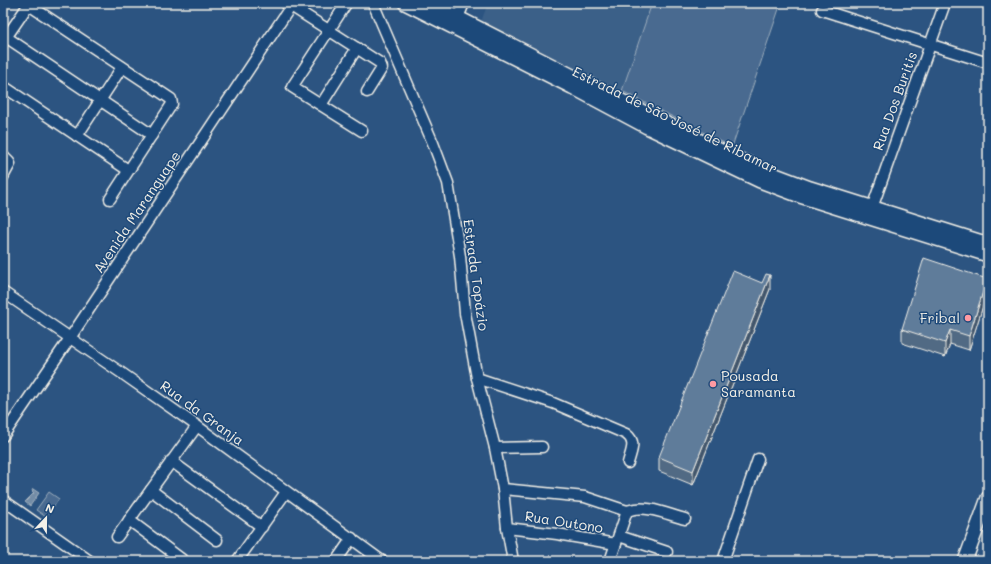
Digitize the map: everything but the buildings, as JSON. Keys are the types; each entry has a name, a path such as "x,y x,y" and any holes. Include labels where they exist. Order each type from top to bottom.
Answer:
{"main road":[{"name":"Estrada de São José de Ribamar","path":"405,3 572,87 647,127 760,181 800,196 988,255"},
{"name":"Estrada de São José de Ribamar","path":"430,3 727,154 765,171 810,188 988,244"},
{"path":"966,561 988,498"}],"street":[{"name":"Estrada Topázio","path":"373,3 433,143 448,184 460,256 466,313 477,378 495,448 503,488 507,528 513,561"},
{"path":"458,18 464,3"},
{"name":"Rua Dos Buritis","path":"872,208 945,3"},
{"path":"292,4 382,66 367,92"},
{"name":"Avenida Maranguape","path":"3,436 292,4"},
{"path":"346,4 292,87 362,131"},
{"path":"110,199 152,135 172,102 171,99 29,6 5,40 152,135"},
{"path":"822,10 988,63"},
{"path":"321,105 357,48"},
{"path":"77,136 122,67"},
{"path":"3,86 128,170"},
{"path":"3,156 10,164 3,177"},
{"name":"Rua da Granja","path":"3,292 197,426 382,561"},
{"path":"477,378 552,404 626,434 631,437 633,442 628,463"},
{"path":"117,537 197,426"},
{"path":"495,448 542,446"},
{"path":"723,561 758,459"},
{"path":"171,461 262,527"},
{"path":"503,488 585,497 612,504 627,511 636,508 644,508 685,519"},
{"path":"151,490 217,540"},
{"path":"237,561 286,492"},
{"path":"3,500 90,561"},
{"path":"610,561 627,511"},
{"path":"129,520 184,561"},
{"name":"Rua Outono","path":"507,528 617,540 667,552"},
{"path":"336,561 352,538"}],"shaded area":[{"path":"488,3 652,3 622,91 481,22"},
{"path":"652,3 781,3 732,147 622,91"},
{"path":"33,489 39,493 30,506 25,502 34,493 32,491"},
{"path":"49,492 59,499 46,517 36,510"}],"place":[{"name":"Fribal","path":"968,318"},
{"name":"Pousada Saramanta","path":"713,384"}]}
